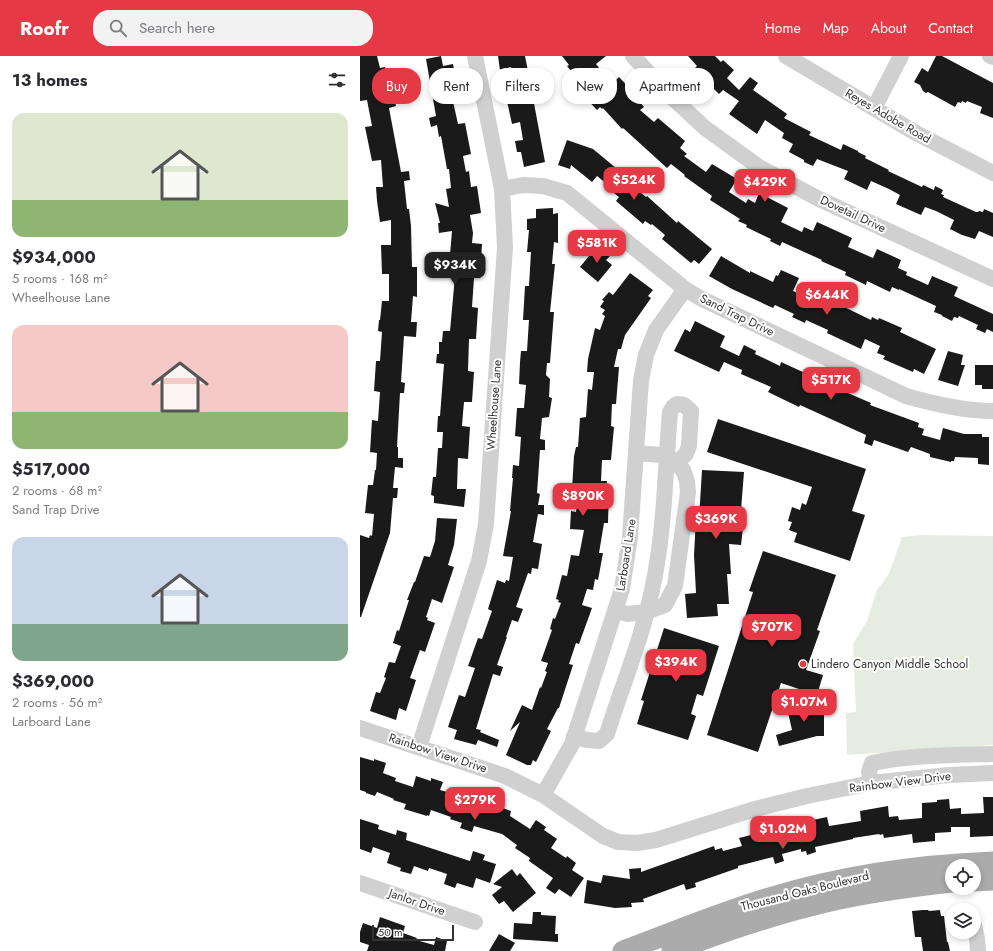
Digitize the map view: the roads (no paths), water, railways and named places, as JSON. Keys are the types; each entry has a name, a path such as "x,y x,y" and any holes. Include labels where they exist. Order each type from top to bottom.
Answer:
{"main road":[{"name":"Thousand Oaks Boulevard","path":"623,951 730,911 770,898 833,882 879,873 930,866 993,862"},
{"path":"981,881 993,880"},
{"name":"Thousand Oaks Boulevard","path":"672,951 769,917 814,905 896,888 945,883"}],"street":[{"name":"Wheelhouse Lane","path":"419,747 479,560 486,524 506,247 502,189 475,56"},
{"name":"Dovetail Drive","path":"633,56 664,90 705,128 759,167 819,199 993,279"},
{"name":"Reyes Adobe Road","path":"786,56 916,133 993,173"},
{"path":"874,108 901,56"},
{"name":"Sand Trap Drive","path":"502,189 522,186 543,186 567,194 685,289 700,298 906,396 934,404 976,411 993,411"},
{"name":"Larboard Lane","path":"543,795 572,744 622,589 630,538 641,380 646,355 656,330 685,289"},
{"path":"615,610 627,614 646,612 665,605 675,586 683,536 688,492 687,481 683,470 672,460 660,455 636,453"},
{"path":"574,736 587,740 599,741 607,734 635,652 652,590 672,460"},
{"name":"Rainbow View Drive","path":"360,728 505,776 543,795 604,836 618,842 637,843 656,840 755,809 807,796 871,783 949,775 993,773"},
{"path":"871,783 870,772 872,763 912,758 993,754"},
{"name":"Janlor Drive","path":"360,883 475,922"},
{"path":"977,939 978,951"}],"place":[{"name":"Lindero Canyon Middle School","path":"803,664"}]}
